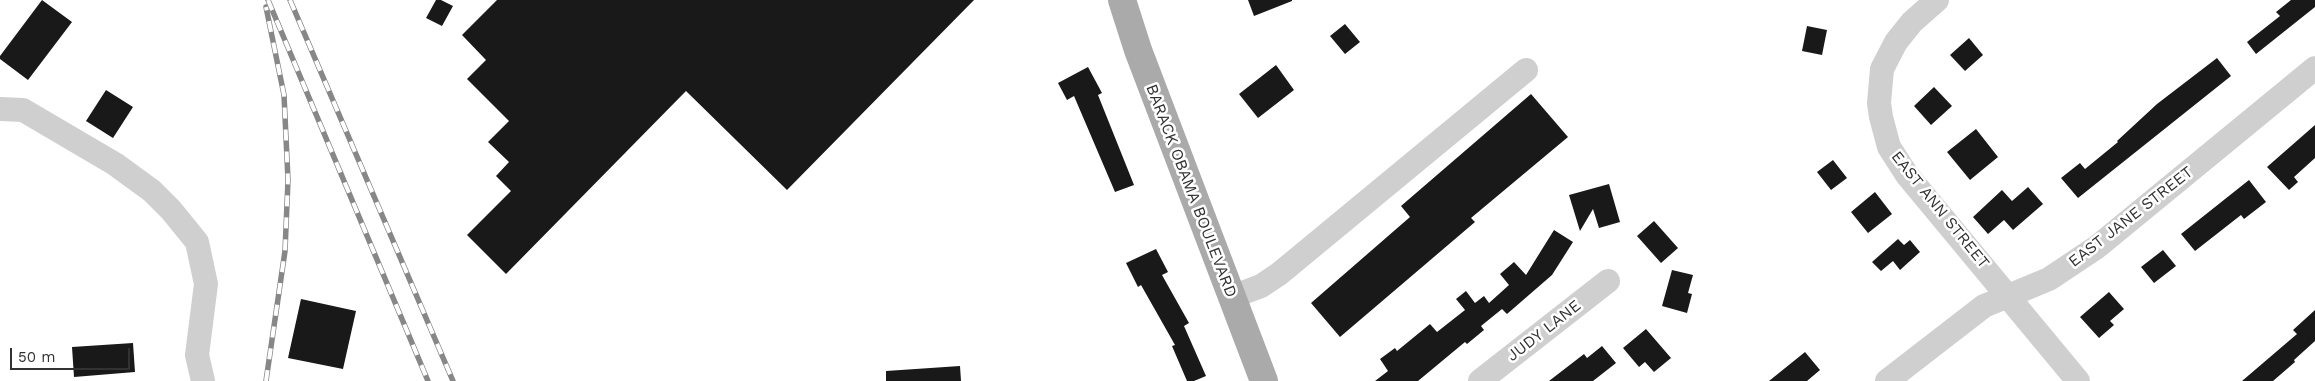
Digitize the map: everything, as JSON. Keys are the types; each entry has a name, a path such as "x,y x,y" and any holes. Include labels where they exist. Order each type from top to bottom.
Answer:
{"main road":[{"name":"BARACK OBAMA BOULEVARD","path":"1122,0 1138,50 1264,381"}],"street":[{"name":"EAST ANN STREET","path":"1937,0 1912,22 1890,51 1882,69 1879,90 1880,117 1890,147 1897,161 2078,381"},
{"name":"EAST JANE STREET","path":"1887,381 1984,306 2049,279 2097,247 2315,68"},
{"path":"1232,297 1260,286 1279,274 1526,70"},
{"path":"0,110 24,110 116,164 152,191 197,242 206,284 197,355 203,381"},
{"name":"JUDY LANE","path":"1480,381 1608,281"}],"building":[{"path":"42,0 72,22 28,80 0,59 0,56"},
{"path":"436,0 441,0 453,6 442,26 426,18"},
{"path":"497,0 974,0 787,190 686,91 506,274 467,235 511,191 496,176 509,162 488,142 509,121 467,79 486,60 462,35"},
{"path":"1248,0 1292,0 1292,1 1254,16"},
{"path":"2291,0 2315,0 2315,7 2256,54 2247,42 2280,16 2276,12"},
{"path":"1345,24 1360,42 1345,54 1330,36"},
{"path":"1807,26 1827,30 1822,55 1802,51"},
{"path":"1969,38 1983,55 1965,71 1950,55"},
{"path":"2217,58 2231,76 2078,198 2061,178 2080,163 2085,169 2118,142 2157,104"},
{"path":"1276,65 1294,90 1258,118 1239,94"},
{"path":"1088,67 1102,93 1098,95 1134,185 1115,192 1074,96 1067,100 1058,83"},
{"path":"1934,87 1952,106 1931,125 1914,106"},
{"path":"106,90 133,107 113,138 86,121"},
{"path":"1531,94 1568,137 1471,218 1475,222 1340,337 1311,303 1410,217 1401,206"},
{"path":"2315,125 2315,158 2294,177 2298,182 2289,190 2267,167"},
{"path":"1976,129 1998,157 1970,180 1947,152"},
{"path":"1833,160 1847,178 1831,190 1817,172"},
{"path":"2249,180 2266,202 2244,219 2241,215 2195,251 2181,234"},
{"path":"1609,184 1620,222 1599,228 1593,209 1580,231 1569,195"},
{"path":"2028,187 2043,204 2013,230 2004,220 1988,234 1973,217 2002,190 2012,201"},
{"path":"1875,192 1892,214 1868,233 1851,212"},
{"path":"1654,221 1678,248 1661,263 1637,236"},
{"path":"1554,230 1573,242 1552,275 1507,314 1502,309 1481,326 1484,330 1467,344 1465,342 1418,381 1375,381 1388,371 1380,359 1395,348 1397,351 1430,324 1437,332 1465,310 1456,299 1466,291 1475,303 1484,296 1489,303 1509,285 1500,274 1514,262 1526,275"},
{"path":"1898,239 1904,245 1910,240 1920,252 1900,270 1893,261 1881,271 1872,262"},
{"path":"1156,249 1168,272 1162,275 1189,323 1184,326 1206,376 1194,381 1187,381 1172,346 1175,345 1141,285 1138,287 1126,263"},
{"path":"2163,250 2176,266 2154,283 2141,267"},
{"path":"1672,270 1693,275 1688,293 1692,294 1687,313 1662,306"},
{"path":"2109,292 2124,309 2110,321 2114,325 2099,338 2080,317"},
{"path":"301,299 356,311 343,369 288,358"},
{"path":"2315,310 2315,341 2294,360 2295,362 2273,381 2242,381 2297,334 2293,330"},
{"path":"1646,329 1671,358 1654,372 1645,362 1639,367 1623,348"},
{"path":"133,343 135,372 74,377 72,347"},
{"path":"1602,346 1616,363 1593,381 1549,381 1584,354 1587,358"},
{"path":"1805,352 1820,370 1807,381 1769,381"},
{"path":"960,366 961,381 886,381 886,371"}],"railway":[{"path":"268,0 428,381"},
{"path":"290,0 453,381"},
{"path":"266,7 284,95 288,180 285,251 266,381"}]}
